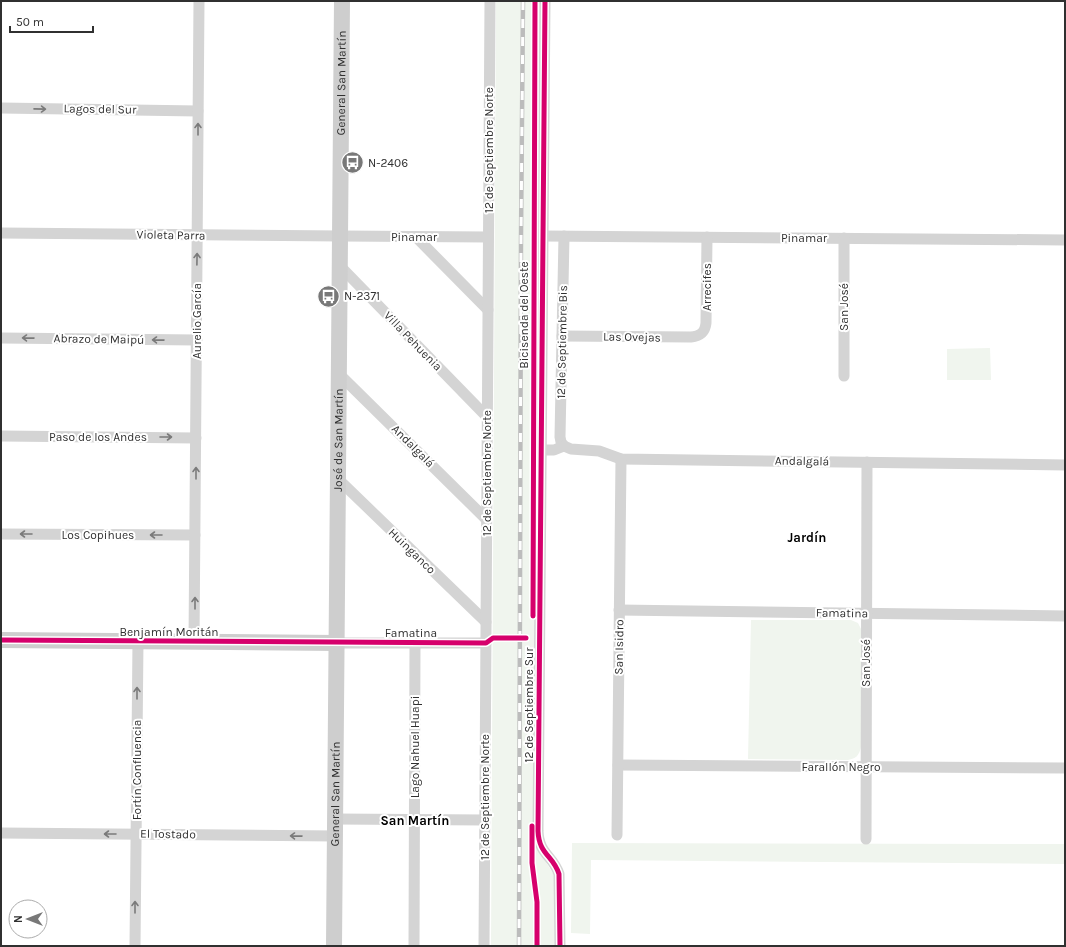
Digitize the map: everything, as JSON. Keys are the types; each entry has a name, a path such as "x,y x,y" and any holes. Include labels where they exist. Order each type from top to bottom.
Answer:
{"main road":[{"name":"General San Martín","path":"340,236 342,1"},
{"name":"José de San Martín","path":"336,643 340,236"},
{"name":"Benjamín Moritán","path":"1,640 336,643"},
{"name":"General San Martín","path":"334,946 336,643"}],"street":[{"name":"Aurelio García","path":"194,642 199,1"},
{"name":"12 de Septiembre Norte","path":"484,946 490,1"},
{"name":"12 de Septiembre Sur","path":"545,1 538,831 542,849 555,865 559,874 560,946"},
{"name":"Lagos del Sur","path":"1,108 198,111"},
{"name":"Violeta Parra","path":"1,233 340,236"},
{"name":"Pinamar","path":"340,236 488,237"},
{"name":"Pinamar","path":"543,236 1065,240"},
{"name":"12 de Septiembre Bis","path":"564,236 560,440 564,446"},
{"path":"416,237 488,310"},
{"name":"Arrecifes","path":"702,334 706,323 707,237"},
{"name":"San José","path":"844,238 844,376"},
{"name":"Villa Pehuenia","path":"340,266 487,417"},
{"name":"Las Ovejas","path":"562,336 691,337 702,334"},
{"name":"Abrazo de Maipú","path":"1,338 197,340"},
{"name":"Andalgalá","path":"339,374 486,519"},
{"name":"Paso de los Andes","path":"1,436 196,438"},
{"name":"Andalgalá","path":"541,450 554,450 564,446 571,450 599,451 621,459 1065,465"},
{"name":"San Isidro","path":"617,835 621,459"},
{"name":"San José","path":"866,839 867,462"},
{"name":"Huinganco","path":"338,479 486,622"},
{"name":"Los Copihues","path":"1,534 195,535"},
{"name":"Famatina","path":"619,610 1065,616"},
{"name":"Fortín Confluencia","path":"135,946 138,641"},
{"name":"Famatina","path":"336,643 486,643"},
{"name":"Lago Nahuel Huapi","path":"414,946 415,643"},
{"name":"Farallón Negro","path":"618,765 1065,768"},
{"path":"335,819 485,820"},
{"name":"El Tostado","path":"1,833 335,836"}],"shaded area":[{"path":"496,1 541,1 540,853 554,875 555,946 491,946"},
{"path":"990,348 991,380 947,380 947,349"},
{"path":"751,620 851,620 858,623 861,629 861,747 857,756 848,760 748,759"},
{"path":"572,843 1065,844 1065,864 591,860 590,934 571,933"}],"railway":[{"path":"519,946 523,1"}],"cycle path":[{"name":"Bicisenda del Oeste","path":"533,616 535,1"},
{"path":"545,1 538,831 541,845 559,874 560,946"},
{"path":"1,640 486,643 493,638 526,638"},
{"path":"532,826 532,863 537,902 537,946"}],"place":[{"name":"N-2406","path":"352,163"},
{"name":"N-2371","path":"329,296"}],"district":[{"name":"Jardín","path":"807,537"},
{"name":"San Martín","path":"415,820"}]}
